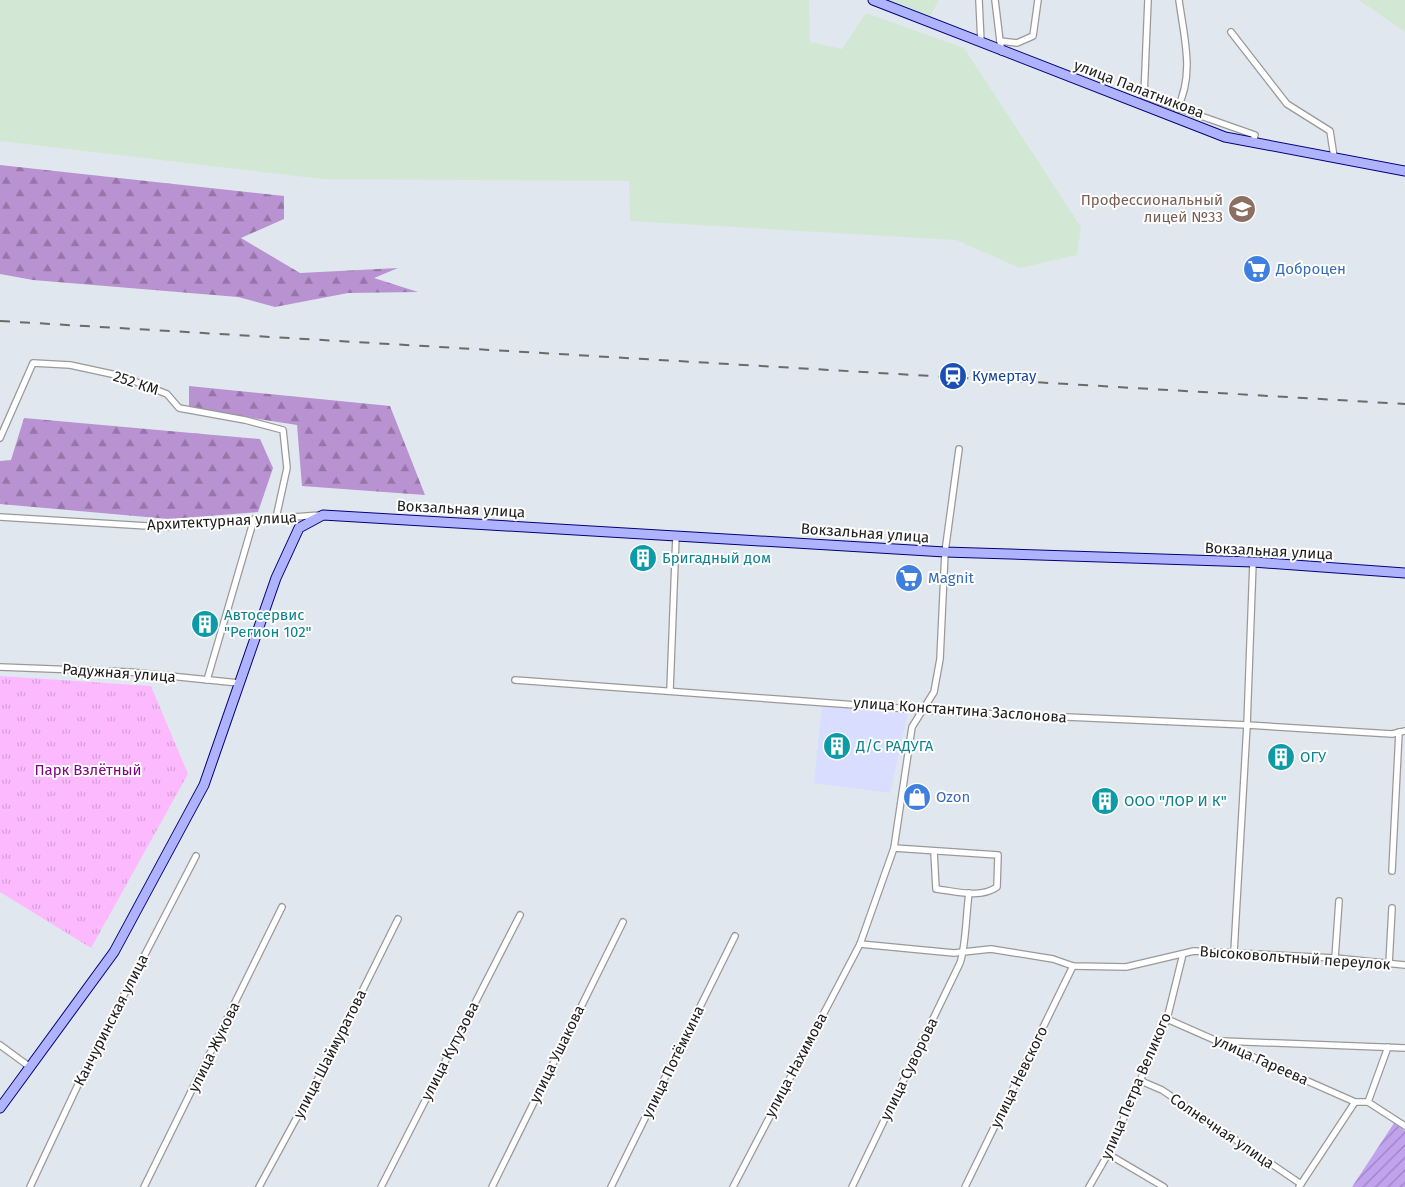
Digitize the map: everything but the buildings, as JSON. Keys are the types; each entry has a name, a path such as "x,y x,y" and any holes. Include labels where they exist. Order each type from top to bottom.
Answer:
{"main road":[{"name":"улица Палатникова","path":"873,0 1002,52 1225,137 1405,171"},
{"name":"Вокзальная улица","path":"324,515 945,552 1253,562 1405,574"},
{"path":"0,1108 114,952 204,785 276,578 299,528 324,515"}],"street":[{"path":"979,0 981,43"},
{"path":"995,0 1002,52"},
{"path":"1000,41 1017,43 1033,36 1038,0"},
{"path":"1148,0 1144,96 1254,135 1253,142"},
{"path":"1177,109 1184,94 1188,65 1179,0"},
{"path":"1231,32 1287,104 1330,131 1334,157"},
{"name":"252 КМ","path":"0,438 33,363 70,365 121,376 167,394 179,408 244,420 283,430 287,468 276,518"},
{"name":"улица Нахимова","path":"732,1187 860,944 894,848 912,727 934,692 940,659 945,552 959,450"},
{"name":"Архитектурная улица","path":"0,517 164,527 324,515"},
{"path":"208,680 254,519"},
{"path":"670,690 676,536"},
{"path":"1234,952 1247,725 1253,562"},
{"name":"Радужная улица","path":"0,666 130,672 239,683"},
{"name":"улица Константина Заслонова","path":"515,680 951,712 1402,732"},
{"path":"1392,871 1402,732"},
{"path":"894,848 998,855 997,887 990,892 969,893 936,888 934,852"},
{"name":"Канчуринская улица","path":"30,1187 84,1072 196,856"},
{"path":"965,950 963,942 969,893"},
{"path":"1335,958 1339,901"},
{"name":"улица Жукова","path":"144,1187 282,907"},
{"path":"1389,964 1392,908"},
{"name":"улица Кутузова","path":"381,1187 520,915"},
{"name":"улица Шаймуратова","path":"259,1187 327,1062 398,919"},
{"name":"улица Ушакова","path":"492,1187 623,922"},
{"name":"улица Потёмкина","path":"611,1187 735,936"},
{"name":"Высоковольтный переулок","path":"860,944 954,953 965,950 991,949 1024,953 1074,966 1126,967 1194,951 1335,958 1405,964"},
{"name":"улица Суворова","path":"852,1187 965,950"},
{"name":"улица Петра Великого","path":"1089,1187 1108,1154 1167,1019 1183,954"},
{"name":"улица Невского","path":"964,1187 1074,966"},
{"name":"улица Гареева","path":"1167,1019 1355,1102"},
{"path":"1220,1041 1405,1048"},
{"path":"0,1045 30,1067"},
{"path":"1368,1102 1388,1047"},
{"name":"Солнечная улица","path":"1141,1081 1162,1090 1300,1186"},
{"path":"1300,1186 1355,1102 1368,1102 1405,1126"},
{"path":"1108,1154 1164,1187"}],"shaded area":[{"path":"0,0 809,0 810,42 842,49 866,13 964,48 1081,227 1077,255 1020,268 956,240 630,221 629,181 322,179 0,141"},
{"path":"884,0 939,0 928,20"},
{"path":"1359,0 1405,0 1405,32"},
{"path":"822,706 908,712 890,793 814,783"},
{"path":"1394,1123 1405,1131 1405,1187 1352,1187"}],"green space":[{"path":"0,165 284,196 284,219 241,238 300,273 398,268 374,278 418,292 348,293 275,307 238,297 33,280 0,274"},
{"path":"189,386 390,406 425,495 302,486 297,425 189,408"},
{"path":"24,418 260,439 273,468 258,512 169,519 0,504 0,461 11,460"},
{"name":"Парк Взлётный","path":"0,676 151,686 188,774 91,948 0,892"}],"railway":[{"path":"0,321 1405,404"}],"place":[{"name":"Профессиональный лицей №33","path":"1242,209"},
{"name":"Доброцен","path":"1257,269"},
{"name":"Кумертау","path":"953,376"},
{"name":"Бригадный дом","path":"643,558"},
{"name":"Magnit","path":"909,578"},
{"name":"Автосервис \"Регион 102\"","path":"205,624"},
{"name":"Д/С РАДУГА","path":"837,746"},
{"name":"ОГУ","path":"1281,757"},
{"name":"Ozon","path":"917,797"},
{"name":"ООО \"ЛОР И К\"","path":"1105,801"}]}
